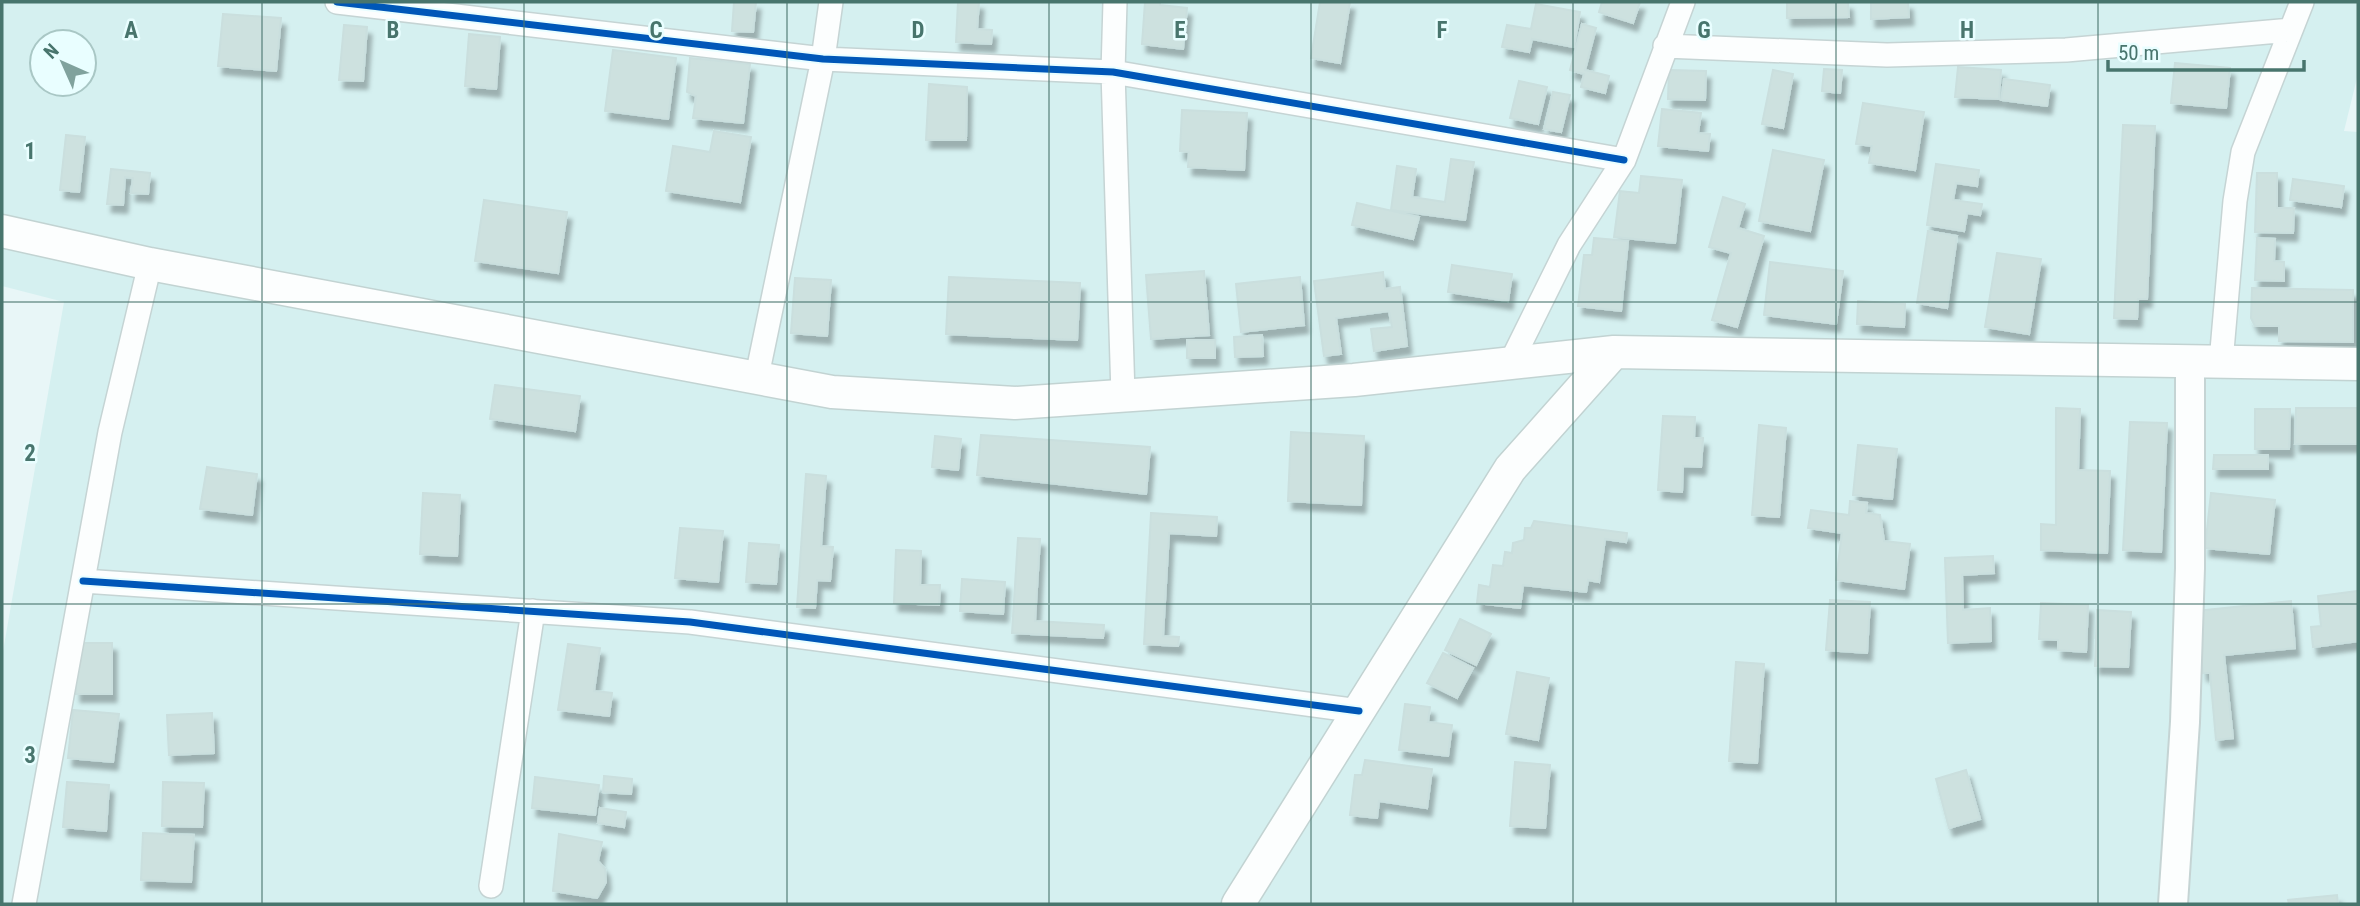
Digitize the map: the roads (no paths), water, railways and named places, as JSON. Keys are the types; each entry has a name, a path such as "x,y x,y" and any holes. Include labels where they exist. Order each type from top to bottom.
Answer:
{"main road":[{"path":"2,231 150,264 832,392 1015,403 1354,380 1614,352 2358,364"},
{"path":"1238,904 1510,469 1614,352"}],"street":[{"path":"337,2 823,59 1113,72 1624,160"},
{"path":"757,376 823,59 831,2"},
{"path":"1115,2 1113,72 1124,396"},
{"path":"1510,363 1569,245 1624,160 1683,2"},
{"path":"2221,362 2235,201 2243,152 2302,2"},
{"path":"1665,46 1900,55 2066,50 2291,30"},
{"path":"24,904 110,432 150,264"},
{"path":"2173,904 2185,722 2190,568 2190,361"},
{"path":"83,581 690,622 1359,710"},
{"path":"491,886 533,611"}]}
